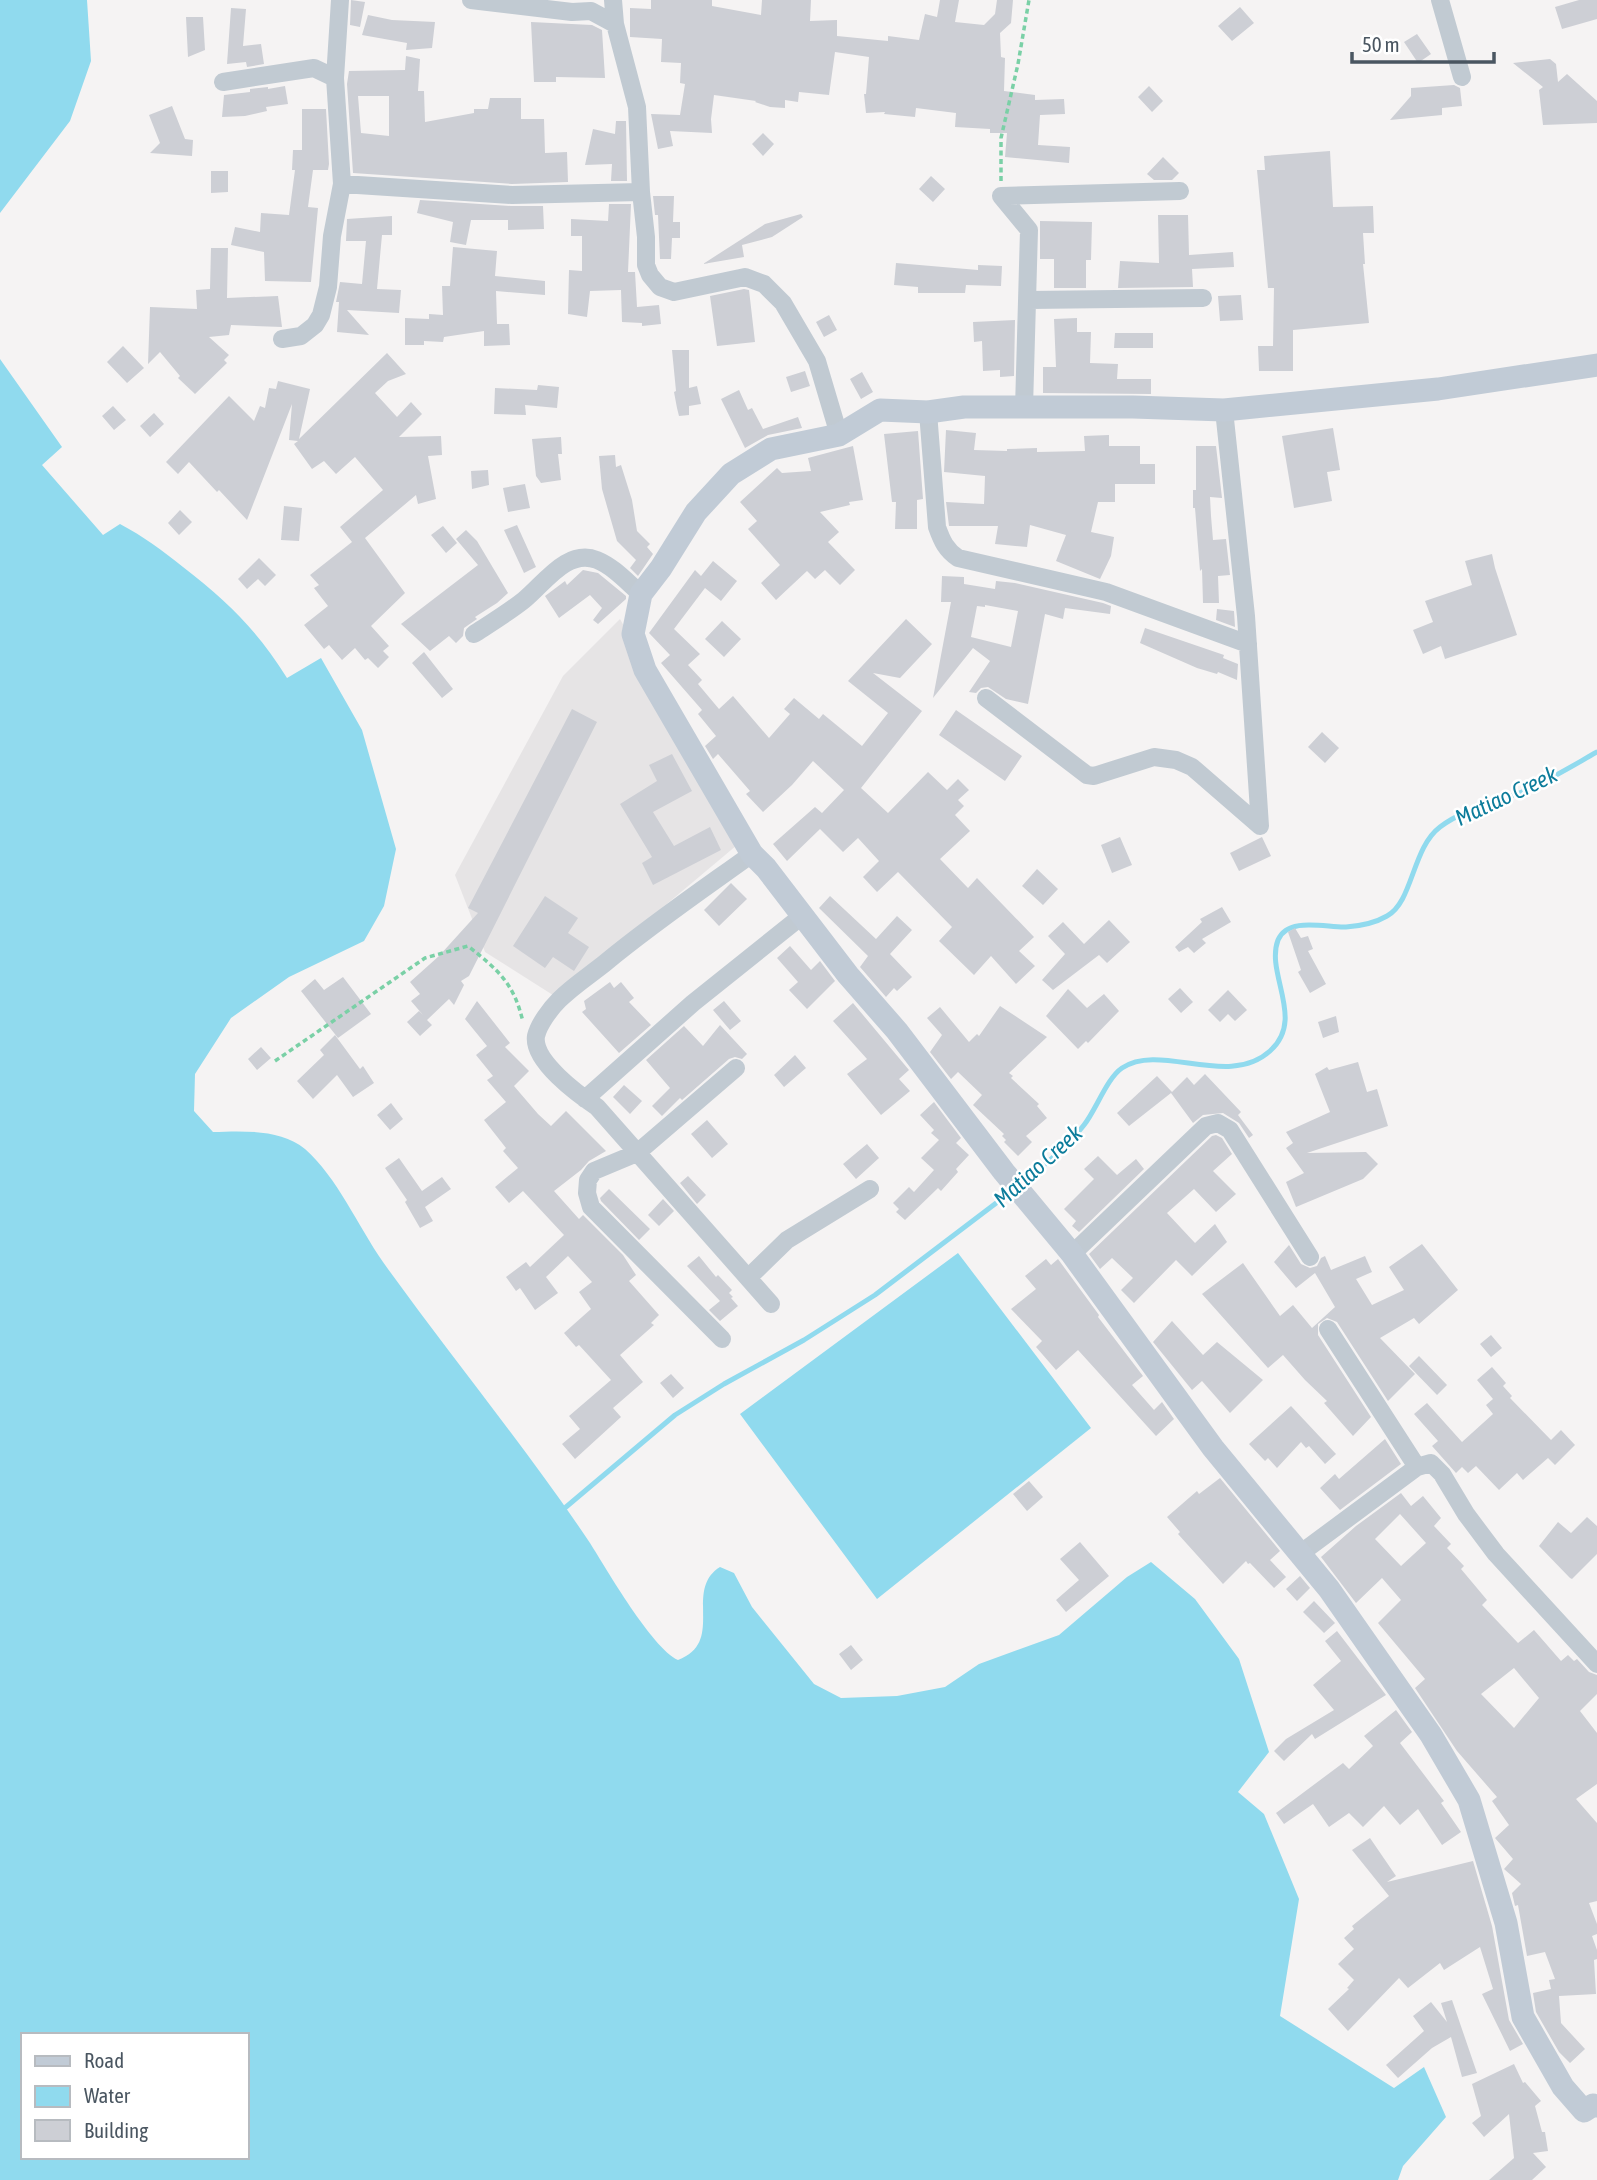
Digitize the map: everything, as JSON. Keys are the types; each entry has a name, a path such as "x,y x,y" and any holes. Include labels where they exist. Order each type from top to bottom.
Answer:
{"street":[{"path":"282,339 301,336 315,326 321,315 328,287 332,236 342,184 335,78 340,0"},
{"path":"471,0 572,12 591,11 615,24"},
{"path":"613,0 615,24 637,107 646,265 660,287 674,292 745,277 764,284 783,303 817,361 839,435"},
{"path":"1440,0 1462,77"},
{"path":"223,82 314,68 335,78"},
{"path":"342,184 512,195 641,192"},
{"path":"1001,197 1180,191"},
{"path":"1001,197 1029,230 1024,408"},
{"path":"1029,300 1203,298"},
{"path":"1597,365 1438,389 1224,410 1133,407 964,407 928,412 880,410 839,435 771,449 732,474 696,512 661,568 640,594 633,634 645,670 752,854 766,867 848,975 897,1031 1004,1172 1072,1254 1213,1448 1301,1553 1431,1735 1469,1800 1506,1923 1523,2017 1563,2087 1584,2111 1593,2105 1597,2106"},
{"path":"986,698 1087,775 1094,776 1154,757 1176,760 1192,767 1259,827 1248,644 1224,410"},
{"path":"928,412 937,527 943,544 950,553 958,558 1106,592 1248,644"},
{"path":"474,634 526,599 552,572 578,559 596,559 612,569 640,594"},
{"path":"752,854 628,944 557,1002 536,1037 538,1050 556,1073 597,1107 771,1304"},
{"path":"585,1099 693,1003 803,915"},
{"path":"722,1339 591,1207 587,1193 588,1180 594,1171 636,1153 736,1068"},
{"path":"1072,1254 1206,1126 1218,1123 1230,1130 1310,1257"},
{"path":"748,1278 787,1240 870,1189"},
{"path":"1328,1329 1417,1467"},
{"path":"1301,1553 1417,1467 1431,1463 1442,1474 1466,1514 1496,1554 1597,1664"}],"path":[{"path":"1001,197 1001,138 1018,64 1028,0"},
{"path":"275,1060 425,958 468,946 495,967 518,999 525,1031"}],"shaded area":[{"path":"620,619 743,840 556,997 485,952 455,875 563,676"}],"water":[{"path":"0,0 87,0 91,61 70,121 0,213"},
{"path":"0,359 62,447 42,465 103,535 120,524 175,561 241,618 287,678 321,658 362,730 396,849 384,906 364,941 289,977 231,1018 195,1074 194,1111 213,1132 249,1132 285,1138 295,1142 317,1160 383,1262 565,1507 643,1625 667,1653 678,1660 692,1652 700,1641 705,1589 710,1577 720,1567 734,1573 752,1607 814,1684 841,1698 897,1696 945,1687 979,1664 1059,1635 1127,1577 1151,1562 1195,1599 1239,1659 1269,1752 1238,1792 1264,1814 1299,1899 1280,2016 1394,2088 1424,2067 1446,2117 1403,2166 1398,2180 0,2180"},
{"path":"958,1253 1091,1428 877,1599 740,1414"}],"building":[{"path":"351,0 365,2 360,27 350,25"},
{"path":"651,0 712,0 712,6 761,15 762,0 811,0 810,21 837,20 837,36 888,41 888,36 919,40 925,14 937,17 940,0 959,0 955,22 984,25 995,14 997,0 1013,0 1011,23 1000,33 1001,57 1005,58 1004,91 1035,95 1035,100 1064,99 1065,114 1040,115 1038,145 1070,147 1069,163 1005,157 1007,133 955,127 956,113 916,108 915,117 884,114 885,112 866,113 864,94 869,57 835,52 829,95 799,92 798,102 785,100 785,108 714,95 712,133 670,131 673,146 658,149 651,114 680,115 685,84 680,83 681,63 661,62 662,39 630,37 630,8 651,9"},
{"path":"1579,0 1597,0 1597,19 1562,29 1555,7"},
{"path":"1240,7 1254,23 1232,41 1218,26"},
{"path":"231,8 246,9 243,46 261,44 264,64 247,67 246,62 227,64"},
{"path":"368,15 392,20 435,22 432,48 406,50 407,43 362,35"},
{"path":"186,17 203,17 205,50 188,57"},
{"path":"531,22 592,25 602,30 605,78 556,77 556,82 534,82"},
{"path":"1417,34 1431,54 1418,63 1404,42"},
{"path":"406,56 420,59 418,91 424,91 425,122 474,113 474,109 488,109 490,98 521,98 521,119 544,119 545,153 567,152 568,182 512,184 353,173 347,84 349,71 405,70","holes":["358,96 389,96 389,136 361,133"]},
{"path":"1550,59 1556,64 1558,82 1567,74 1597,101 1597,123 1543,125 1539,90 1543,87 1513,63"},
{"path":"1454,85 1460,88 1462,106 1442,108 1442,115 1390,120 1411,96 1411,88"},
{"path":"285,86 288,104 266,107 267,111 245,116 222,117 224,95 250,92 250,89"},
{"path":"1149,86 1163,101 1152,112 1138,97"},
{"path":"172,106 185,139 193,140 192,156 150,153 160,143 149,115"},
{"path":"302,109 326,109 329,164 328,170 313,170 308,207 318,208 311,282 265,281 264,252 231,245 235,227 260,232 261,213 289,215 295,170 292,170 293,150 302,150"},
{"path":"616,121 626,121 627,181 611,181 612,164 585,165 593,129 615,134"},
{"path":"763,133 774,144 763,156 752,144"},
{"path":"1330,151 1333,207 1373,206 1374,233 1363,233 1369,323 1293,330 1293,371 1259,371 1258,346 1273,346 1274,288 1268,288 1257,170 1265,170 1264,156"},
{"path":"1163,157 1179,173 1172,180 1154,180 1147,174"},
{"path":"211,171 228,171 228,192 211,193"},
{"path":"931,176 945,189 933,202 919,189"},
{"path":"653,196 674,196 673,222 680,222 680,238 672,238 671,259 660,259 658,215 655,215"},
{"path":"420,200 543,206 544,229 508,230 508,220 471,220 466,245 450,242 453,222 417,213"},
{"path":"609,204 631,204 628,272 635,272 637,307 659,305 661,324 642,326 642,323 622,322 621,290 590,291 587,317 568,314 569,270 582,271 582,236 571,236 571,219 608,221"},
{"path":"801,214 803,217 772,237 742,245 744,257 703,264 765,224"},
{"path":"1158,215 1188,215 1189,255 1233,252 1234,267 1192,269 1193,287 1118,288 1120,261 1159,263"},
{"path":"392,216 392,235 382,235 377,289 401,290 399,313 347,310 369,335 337,332 339,302 336,302 340,282 362,284 366,241 346,241 347,219"},
{"path":"1040,221 1092,222 1091,260 1086,260 1086,288 1054,288 1054,259 1040,259"},
{"path":"453,247 497,251 495,276 545,281 545,295 496,291 497,324 509,324 510,345 484,346 484,331 444,337 443,342 424,341 424,345 405,345 405,318 429,319 429,314 443,315 442,286 450,286"},
{"path":"211,248 228,248 227,298 278,296 282,327 231,325 229,335 209,337 229,355 224,360 227,363 195,394 178,378 180,376 160,352 148,364 150,307 197,309 196,290 210,289"},
{"path":"896,263 978,270 978,265 1002,266 1001,286 966,285 965,293 918,293 918,287 894,285"},
{"path":"749,290 755,342 717,346 710,296"},
{"path":"1241,295 1243,320 1220,321 1218,296"},
{"path":"829,315 837,330 824,337 816,322"},
{"path":"1077,318 1077,332 1091,332 1090,363 1118,364 1117,379 1151,379 1151,394 1043,393 1043,367 1056,367 1054,319"},
{"path":"1015,320 1014,376 1000,377 1000,370 983,371 982,341 974,342 973,322"},
{"path":"1115,333 1153,333 1153,348 1114,348"},
{"path":"123,346 144,368 127,383 107,362"},
{"path":"672,350 689,350 689,388 697,386 701,404 689,406 689,415 679,416 674,392"},
{"path":"387,353 406,374 388,381 375,393 397,417 411,402 422,414 399,437 441,436 442,455 428,456 436,499 418,504 416,495 365,538 405,593 371,626 389,646 383,651 389,657 378,668 368,658 365,660 355,648 342,660 329,645 324,649 304,625 328,606 314,588 319,585 310,575 352,542 340,527 383,490 355,457 336,474 324,461 312,469 294,444 298,441 289,440 292,404 247,520 189,462 178,474 166,462 229,396 254,421 260,406 265,408 269,388 276,389 278,381 310,389 299,439"},
{"path":"805,371 810,386 791,392 786,377"},
{"path":"862,372 873,392 861,399 850,379"},
{"path":"538,385 559,387 557,408 525,405 526,415 494,414 495,388 537,390"},
{"path":"739,390 748,410 752,408 763,429 798,417 802,428 768,435 745,448 721,399"},
{"path":"113,406 126,420 114,430 102,416"},
{"path":"154,413 164,424 150,437 140,426"},
{"path":"1333,428 1340,470 1327,472 1332,501 1294,508 1282,436"},
{"path":"946,430 976,433 974,450 1037,448 1037,452 1085,451 1084,436 1109,435 1109,446 1140,446 1140,464 1155,464 1155,484 1115,484 1115,502 1098,502 1091,532 1114,537 1111,556 1100,579 1056,561 1066,535 1030,525 1027,547 995,544 998,526 949,526 946,502 984,504 985,476 944,472"},
{"path":"918,431 923,499 917,500 917,529 895,529 896,502 892,502 884,434"},
{"path":"561,437 562,454 558,454 561,480 541,483 536,476 532,439"},
{"path":"853,446 863,500 820,512 839,532 828,542 855,570 840,585 825,570 815,579 807,571 776,600 761,583 780,565 748,529 757,521 740,502 777,468 782,473 811,471 808,458"},
{"path":"1196,446 1216,446 1222,498 1210,497 1213,540 1226,539 1230,575 1218,576 1219,603 1203,603 1202,569 1200,571 1193,508 1193,490 1196,490"},
{"path":"615,455 616,467 621,465 632,500 637,531 650,544 647,547 653,554 638,576 630,568 636,560 617,541 602,489 599,456"},
{"path":"488,470 489,485 472,489 471,471"},
{"path":"525,484 530,508 508,512 503,488"},
{"path":"284,506 302,508 299,541 281,540"},
{"path":"180,510 192,522 179,535 168,523"},
{"path":"517,525 536,567 524,573 504,530"},
{"path":"443,526 457,543 446,553 431,535"},
{"path":"466,530 477,541 508,593 475,617 477,619 464,628 463,636 456,643 449,636 430,651 401,624 478,565 456,539"},
{"path":"1492,554 1517,635 1445,659 1441,646 1423,654 1413,630 1433,622 1425,601 1472,585 1465,561"},
{"path":"259,558 276,575 265,586 258,579 247,589 238,579"},
{"path":"713,561 737,581 721,601 705,588 674,629 700,654 688,665 702,680 698,684 719,709 733,696 769,738 790,714 784,709 794,698 819,719 823,714 862,746 888,713 848,681 906,619 932,644 900,678 873,673 922,711 861,788 888,813 928,772 947,790 958,779 969,790 958,800 964,806 955,815 970,831 940,859 968,888 977,878 1034,937 1019,951 1035,966 1016,984 991,956 974,975 939,941 952,927 898,872 877,892 863,877 879,861 858,838 843,852 820,829 787,861 773,844 815,807 822,813 844,790 813,761 763,812 746,794 750,791 718,754 713,759 705,746 716,736 698,714 702,710 661,663 670,655 649,633 695,570 701,576"},
{"path":"583,570 598,573 626,596 626,599 598,624 593,620 602,608 590,595 559,618 545,596 565,581 567,585"},
{"path":"942,576 964,577 964,584 995,589 996,581 1015,583 1111,606 1110,614 1065,608 1063,619 1045,614 1028,704 1006,699 988,687 981,688 976,693 969,692 990,661 973,648 933,698 951,602 941,602","holes":["977,606 1018,611 1011,647 971,637"]},
{"path":"1217,609 1234,611 1235,627 1216,620"},
{"path":"722,621 741,639 724,657 705,639"},
{"path":"1145,628 1224,655 1223,658 1238,664 1237,680 1218,672 1217,674 1197,668 1140,643"},
{"path":"424,652 453,689 442,698 412,663"},
{"path":"572,709 597,722 469,976 461,981 464,985 454,1005 449,999 427,1020 432,1025 420,1036 407,1022 419,1011 423,1015 411,1001 420,994 410,982 439,956 478,913 468,908"},
{"path":"956,710 1022,756 1005,781 939,735"},
{"path":"1322,732 1339,748 1325,763 1308,747"},
{"path":"672,754 692,791 653,812 674,846 710,827 721,850 653,885 642,863 652,857 620,804 657,781 649,765"},
{"path":"1120,837 1132,865 1112,873 1101,845"},
{"path":"1262,837 1271,856 1239,871 1230,853"},
{"path":"1037,869 1058,889 1043,905 1022,886"},
{"path":"731,883 747,899 719,926 704,910"},
{"path":"545,896 578,918 568,933 589,947 574,971 553,957 545,968 513,946"},
{"path":"830,896 876,939 897,916 912,930 890,954 912,977 897,991 894,988 886,997 860,967 868,956 819,908"},
{"path":"1222,907 1231,922 1202,939 1206,943 1194,953 1188,947 1179,952 1175,947 1202,922 1200,919"},
{"path":"1109,920 1130,942 1107,963 1099,955 1053,990 1042,980 1065,954 1048,936 1063,922 1084,944"},
{"path":"1295,928 1301,938 1308,936 1313,949 1308,951 1326,984 1310,993 1298,972 1301,970 1288,932"},
{"path":"790,946 811,970 820,961 835,981 807,1009 789,990 798,982 777,958"},
{"path":"343,977 371,1014 338,1038 301,991 315,979 324,990"},
{"path":"610,982 614,988 621,982 634,998 629,1002 651,1025 619,1053 582,1012 586,1009 584,1001"},
{"path":"1180,988 1193,1002 1181,1013 1168,999"},
{"path":"1068,989 1087,1008 1104,994 1119,1011 1088,1043 1086,1041 1078,1049 1046,1016"},
{"path":"1228,990 1247,1010 1235,1021 1228,1014 1220,1022 1208,1010"},
{"path":"477,1001 510,1043 505,1047 529,1071 514,1086 538,1114 551,1126 566,1111 606,1151 589,1161 554,1191 579,1219 583,1215 623,1255 636,1275 629,1281 659,1315 651,1323 654,1325 620,1355 643,1382 613,1408 621,1417 575,1459 562,1444 580,1429 569,1416 611,1380 579,1345 576,1347 564,1333 591,1309 579,1292 592,1282 568,1256 546,1277 558,1293 535,1310 520,1288 516,1291 506,1277 526,1262 530,1267 564,1235 523,1191 509,1203 495,1187 518,1168 503,1151 506,1148 484,1120 506,1102 487,1080 493,1076 476,1055 487,1046 465,1019"},
{"path":"724,1001 741,1021 730,1030 713,1010"},
{"path":"853,1003 909,1070 899,1079 910,1091 881,1115 847,1074 867,1059 833,1021"},
{"path":"1000,1006 1047,1037 1009,1073 1039,1104 1037,1106 1047,1118 1026,1136 1032,1142 1018,1156 1004,1142 1004,1134 973,1105 982,1095 958,1072 951,1079 930,1052 942,1035 927,1018 940,1007 969,1042 977,1034 979,1036"},
{"path":"1336,1016 1339,1032 1323,1038 1318,1022"},
{"path":"720,1025 747,1054 742,1059 729,1059 662,1116 652,1106 670,1088 646,1060 684,1026 703,1046"},
{"path":"335,1035 360,1069 363,1066 374,1083 353,1097 337,1075 313,1099 297,1081 324,1055 320,1050"},
{"path":"261,1047 271,1058 257,1070 248,1059"},
{"path":"795,1055 806,1068 784,1087 774,1075"},
{"path":"1358,1062 1367,1092 1377,1089 1388,1126 1307,1153 1366,1152 1378,1164 1363,1179 1296,1207 1286,1182 1304,1173 1286,1148 1293,1143 1286,1132 1330,1112 1315,1074 1327,1067 1329,1070"},
{"path":"1205,1074 1241,1112 1238,1115 1253,1135 1249,1138 1239,1123 1223,1113 1203,1115 1193,1123 1171,1093 1129,1126 1117,1113 1157,1076 1172,1092 1187,1077 1194,1085"},
{"path":"624,1085 642,1101 630,1114 613,1097"},
{"path":"934,1102 961,1138 956,1143 969,1155 941,1191 938,1188 905,1220 896,1212 899,1209 893,1203 909,1187 914,1192 934,1170 921,1158 939,1140 931,1133 934,1130 920,1115"},
{"path":"391,1103 403,1119 390,1130 377,1115"},
{"path":"707,1120 728,1144 712,1158 691,1134"},
{"path":"1216,1135 1222,1138 1232,1154 1213,1171 1236,1194 1216,1212 1194,1189 1167,1213 1195,1243 1215,1224 1227,1242 1192,1276 1176,1260 1134,1303 1121,1290 1133,1278 1112,1258 1100,1269 1089,1254"},
{"path":"867,1144 879,1158 856,1179 843,1164"},
{"path":"1098,1156 1117,1175 1136,1159 1144,1169 1079,1232 1072,1226 1076,1221 1064,1209 1094,1179 1084,1169"},
{"path":"399,1158 422,1191 442,1177 451,1189 425,1207 433,1221 420,1228 405,1202 407,1200 385,1168"},
{"path":"688,1176 706,1195 697,1204 680,1183"},
{"path":"609,1189 650,1229 639,1240 601,1201 600,1198"},
{"path":"663,1199 674,1211 659,1226 648,1215"},
{"path":"1422,1244 1458,1290 1419,1324 1414,1318 1380,1338 1415,1374 1388,1401 1337,1322 1327,1318 1318,1324 1318,1335 1371,1417 1353,1436 1324,1403 1327,1401 1283,1355 1268,1368 1202,1294 1243,1263 1280,1316 1293,1305 1312,1328 1335,1307 1315,1273 1296,1288 1274,1262 1289,1245 1301,1264 1310,1268 1317,1266 1325,1256 1331,1270 1365,1256 1372,1272 1356,1279 1372,1305 1404,1290 1389,1267"},
{"path":"699,1256 716,1277 718,1275 732,1290 729,1293 738,1306 720,1321 709,1310 720,1301 687,1266"},
{"path":"1046,1259 1051,1265 1058,1259 1143,1376 1132,1385 1154,1410 1162,1402 1174,1419 1156,1436 1078,1350 1056,1370 1036,1347 1042,1341 1011,1309 1036,1289 1025,1276"},
{"path":"1172,1321 1203,1355 1217,1342 1263,1380 1230,1413 1202,1381 1192,1390 1153,1342"},
{"path":"1491,1335 1502,1348 1491,1357 1480,1344"},
{"path":"1419,1356 1447,1385 1437,1395 1409,1366"},
{"path":"1492,1367 1506,1383 1503,1386 1512,1396 1510,1398 1551,1440 1561,1430 1575,1445 1555,1465 1548,1458 1523,1480 1517,1473 1499,1490 1476,1466 1468,1473 1462,1467 1456,1473 1432,1446 1438,1441 1414,1414 1427,1403 1462,1442 1493,1414 1486,1405 1493,1399 1477,1380"},
{"path":"671,1374 684,1388 673,1398 660,1383"},
{"path":"1291,1406 1336,1454 1325,1464 1309,1446 1306,1448 1301,1442 1277,1468 1268,1458 1265,1461 1249,1444"},
{"path":"1385,1439 1401,1464 1340,1510 1320,1488 1335,1474 1339,1479"},
{"path":"1220,1478 1280,1551 1270,1560 1286,1577 1274,1588 1246,1561 1223,1584 1178,1534 1180,1532 1167,1517 1197,1491 1199,1494"},
{"path":"1029,1481 1043,1497 1027,1511 1013,1494"},
{"path":"1401,1493 1411,1506 1423,1496 1441,1518 1434,1526 1451,1544 1447,1548 1464,1566 1461,1569 1487,1600 1482,1605 1518,1643 1534,1630 1561,1661 1568,1655 1597,1675 1597,1694 1580,1711 1597,1733 1597,1784 1576,1799 1597,1823 1597,1901 1589,1903 1597,1924 1597,1934 1592,1936 1597,1950 1597,1959 1594,1960 1596,1994 1559,1996 1561,2023 1585,2049 1570,2063 1559,2052 1536,2012 1533,1993 1551,1989 1549,1980 1555,1979 1545,1952 1527,1956 1518,1905 1515,1906 1512,1893 1521,1884 1504,1869 1513,1859 1495,1838 1509,1825 1492,1801 1497,1797 1457,1751 1415,1688 1425,1679 1378,1623 1401,1600 1382,1578 1356,1603 1321,1557 1356,1526","holes":["1400,1514 1426,1543 1401,1566 1375,1539","1514,1668 1539,1698 1514,1728 1481,1694"]},
{"path":"1587,1517 1597,1526 1597,1554 1572,1579 1539,1546 1558,1522 1571,1533"},
{"path":"1080,1542 1109,1576 1066,1612 1056,1600 1079,1580 1060,1559"},
{"path":"1300,1576 1310,1588 1297,1601 1286,1589"},
{"path":"1314,1601 1335,1623 1324,1633 1303,1612"},
{"path":"1337,1631 1386,1695 1315,1739 1312,1734 1284,1761 1274,1751 1286,1739 1334,1710 1313,1685 1341,1661 1325,1641"},
{"path":"851,1645 863,1660 851,1670 839,1654"},
{"path":"1396,1710 1412,1732 1400,1743 1444,1801 1441,1803 1461,1832 1442,1845 1418,1809 1400,1825 1384,1806 1363,1827 1349,1813 1329,1827 1313,1804 1284,1824 1276,1813 1343,1763 1349,1769 1373,1746 1364,1736"},
{"path":"1370,1838 1396,1876 1387,1882 1473,1861 1492,1926 1509,2020 1523,2044 1510,2051 1482,1994 1493,1989 1480,1947 1444,1970 1440,1963 1408,1988 1399,1978 1348,2031 1328,2009 1349,1989 1347,1988 1354,1980 1338,1964 1354,1949 1344,1938 1354,1929 1352,1926 1389,1896 1352,1850"},
{"path":"1452,2000 1477,2073 1462,2077 1451,2037 1432,2048 1398,2078 1386,2065 1424,2031 1413,2016 1431,2002 1447,2022 1441,2003"},
{"path":"1514,2064 1523,2083 1525,2082 1541,2101 1535,2106 1542,2132 1545,2132 1548,2151 1533,2153 1546,2167 1532,2180 1489,2180 1514,2158 1509,2114 1484,2137 1472,2123 1481,2116 1472,2084"}],"waterway":[{"name":"Matiao Creek","path":"1023,1183 1077,1133 1111,1079 1122,1068 1138,1061 1156,1060 1235,1066 1253,1062 1270,1051 1280,1038 1285,1025 1275,953 1283,933 1290,928 1309,925 1357,926 1387,916 1396,909 1402,899 1424,848 1440,827 1471,810 1536,786 1597,752"},
{"name":"Matiao Creek","path":"566,1507 675,1415 875,1295 1012,1191"}]}
